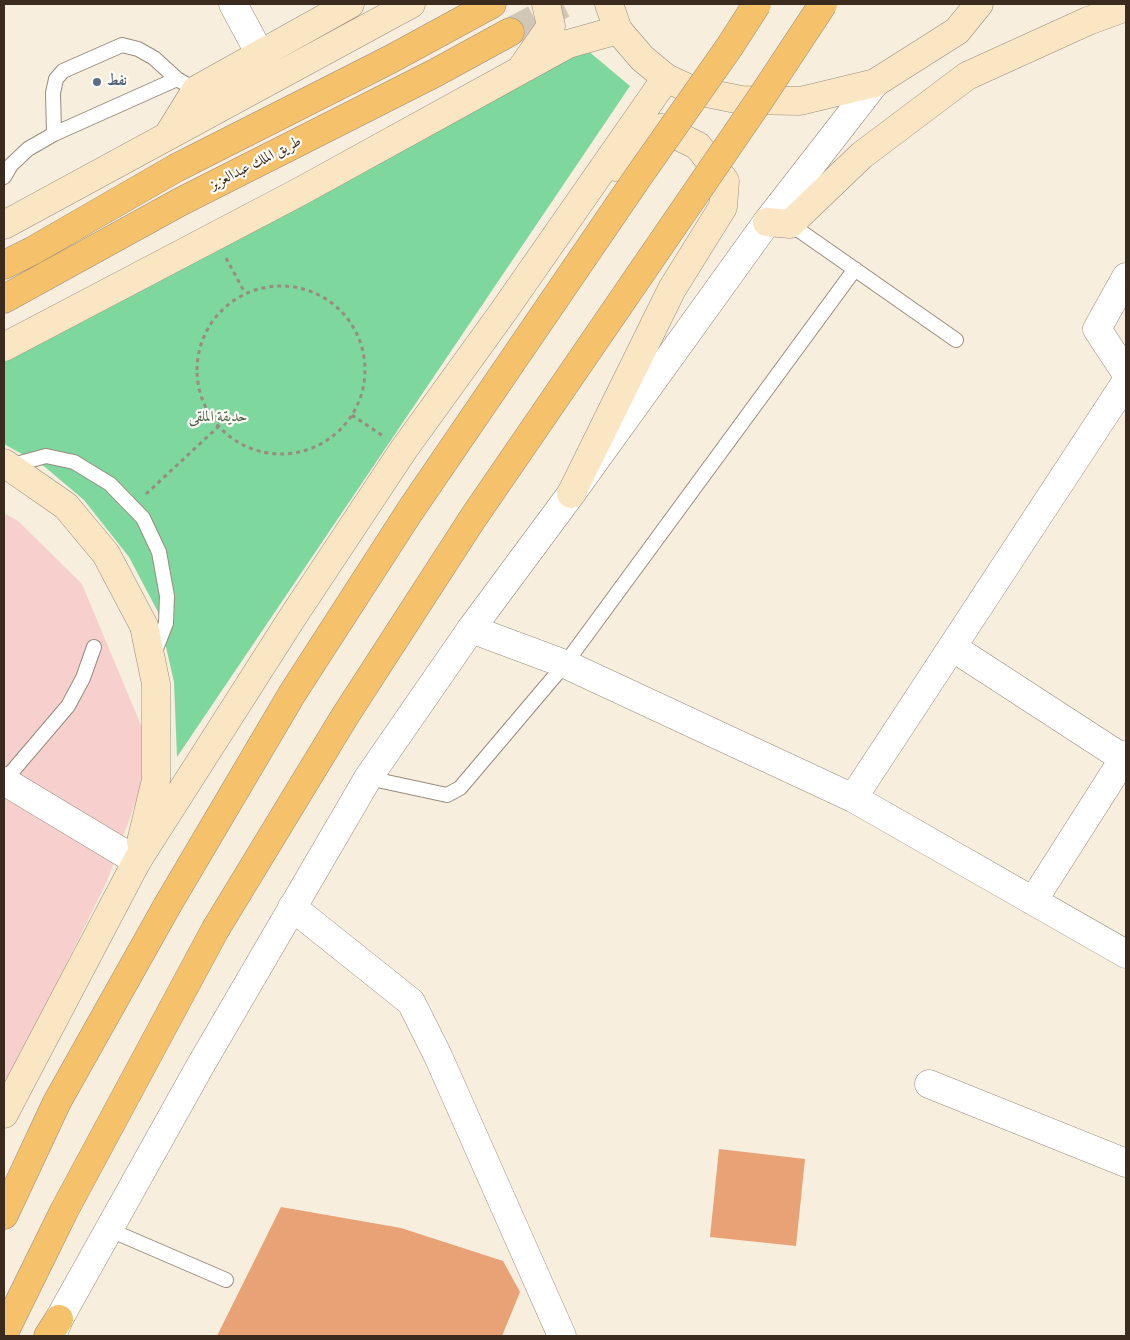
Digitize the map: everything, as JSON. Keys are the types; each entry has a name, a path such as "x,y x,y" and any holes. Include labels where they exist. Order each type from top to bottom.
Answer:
{"main road":[{"path":"169,134 186,84 260,54 350,4"},
{"path":"4,225 411,4"},
{"path":"4,265 32,251 176,168 392,58 492,4"},
{"path":"520,72 551,26 546,4"},
{"path":"609,4 618,30 642,58 666,78 692,90 740,100 800,101 875,83 956,31 979,4"},
{"path":"4,1215 57,1102 167,906 292,694 410,511 757,4"},
{"path":"4,1334 64,1212 215,930 345,716 473,518 761,98 823,4"},
{"path":"779,223 862,155 967,76 1088,21 1126,7"},
{"path":"4,347 520,72 568,44 618,30"},
{"name":"طريق الملك عبدالعزيز","path":"4,299 180,202 427,77 510,32"},
{"path":"4,1114 137,861 292,618 404,449 503,312 666,78"},
{"path":"503,312 618,165 662,128 698,146 725,181 723,207 672,288 571,494"},
{"path":"6,464 66,506 106,554 144,626 156,684 156,780 137,861"}],"street":[{"path":"233,4 260,54"},
{"path":"53,1331 199,1068 368,778 471,629 571,494 779,223 875,83"},
{"path":"1126,277 1097,329 1126,373"},
{"path":"853,798 1126,382"},
{"path":"471,629 564,664 853,798 1126,954"},
{"path":"952,647 1126,758 1033,901"},
{"path":"4,781 137,861"},
{"path":"292,907 411,1002 438,1056 562,1336"},
{"path":"4,1096 29,1064"},
{"path":"929,1084 1126,1163"}],"lane":[{"path":"54,134 52,93 56,79 63,71 122,45 138,49 154,58 186,84"},
{"path":"4,177 11,165 28,150 54,134 186,84"},
{"path":"779,223 855,269 956,340"},
{"path":"368,778 447,795 460,788 564,664 855,269"},
{"path":"6,464 46,456 74,462 110,484 143,518 159,552 167,596 166,623 151,660"},
{"path":"4,781 68,706 83,678 94,647"},
{"path":"110,1230 226,1280"}],"path":[{"path":"214,236 245,293"},
{"path":"271,286 298,287 316,292 345,314 355,329 362,346 365,363 365,382 360,399 352,415 342,429 328,440 314,448 297,452 280,454 263,452 232,438 208,412 199,388 197,362 200,344 207,328 217,314 230,302 245,293 271,286"},
{"path":"352,415 404,449"},
{"path":"132,507 219,426"}],"shaded area":[{"path":"4,513 18,521 82,584 153,754 107,881 4,1091"}],"green space":[{"name":"حديقة الملقى","path":"587,50 630,86 177,757 174,682 158,612 129,557 84,500 45,467 4,444 4,354"}],"building":[{"path":"719,1149 805,1159 796,1246 710,1237"},
{"path":"281,1207 401,1228 503,1261 520,1292 502,1336 217,1336"}],"tunnel":[{"path":"510,32 563,4"}],"place":[{"name":"نفط","path":"97,82"}]}
